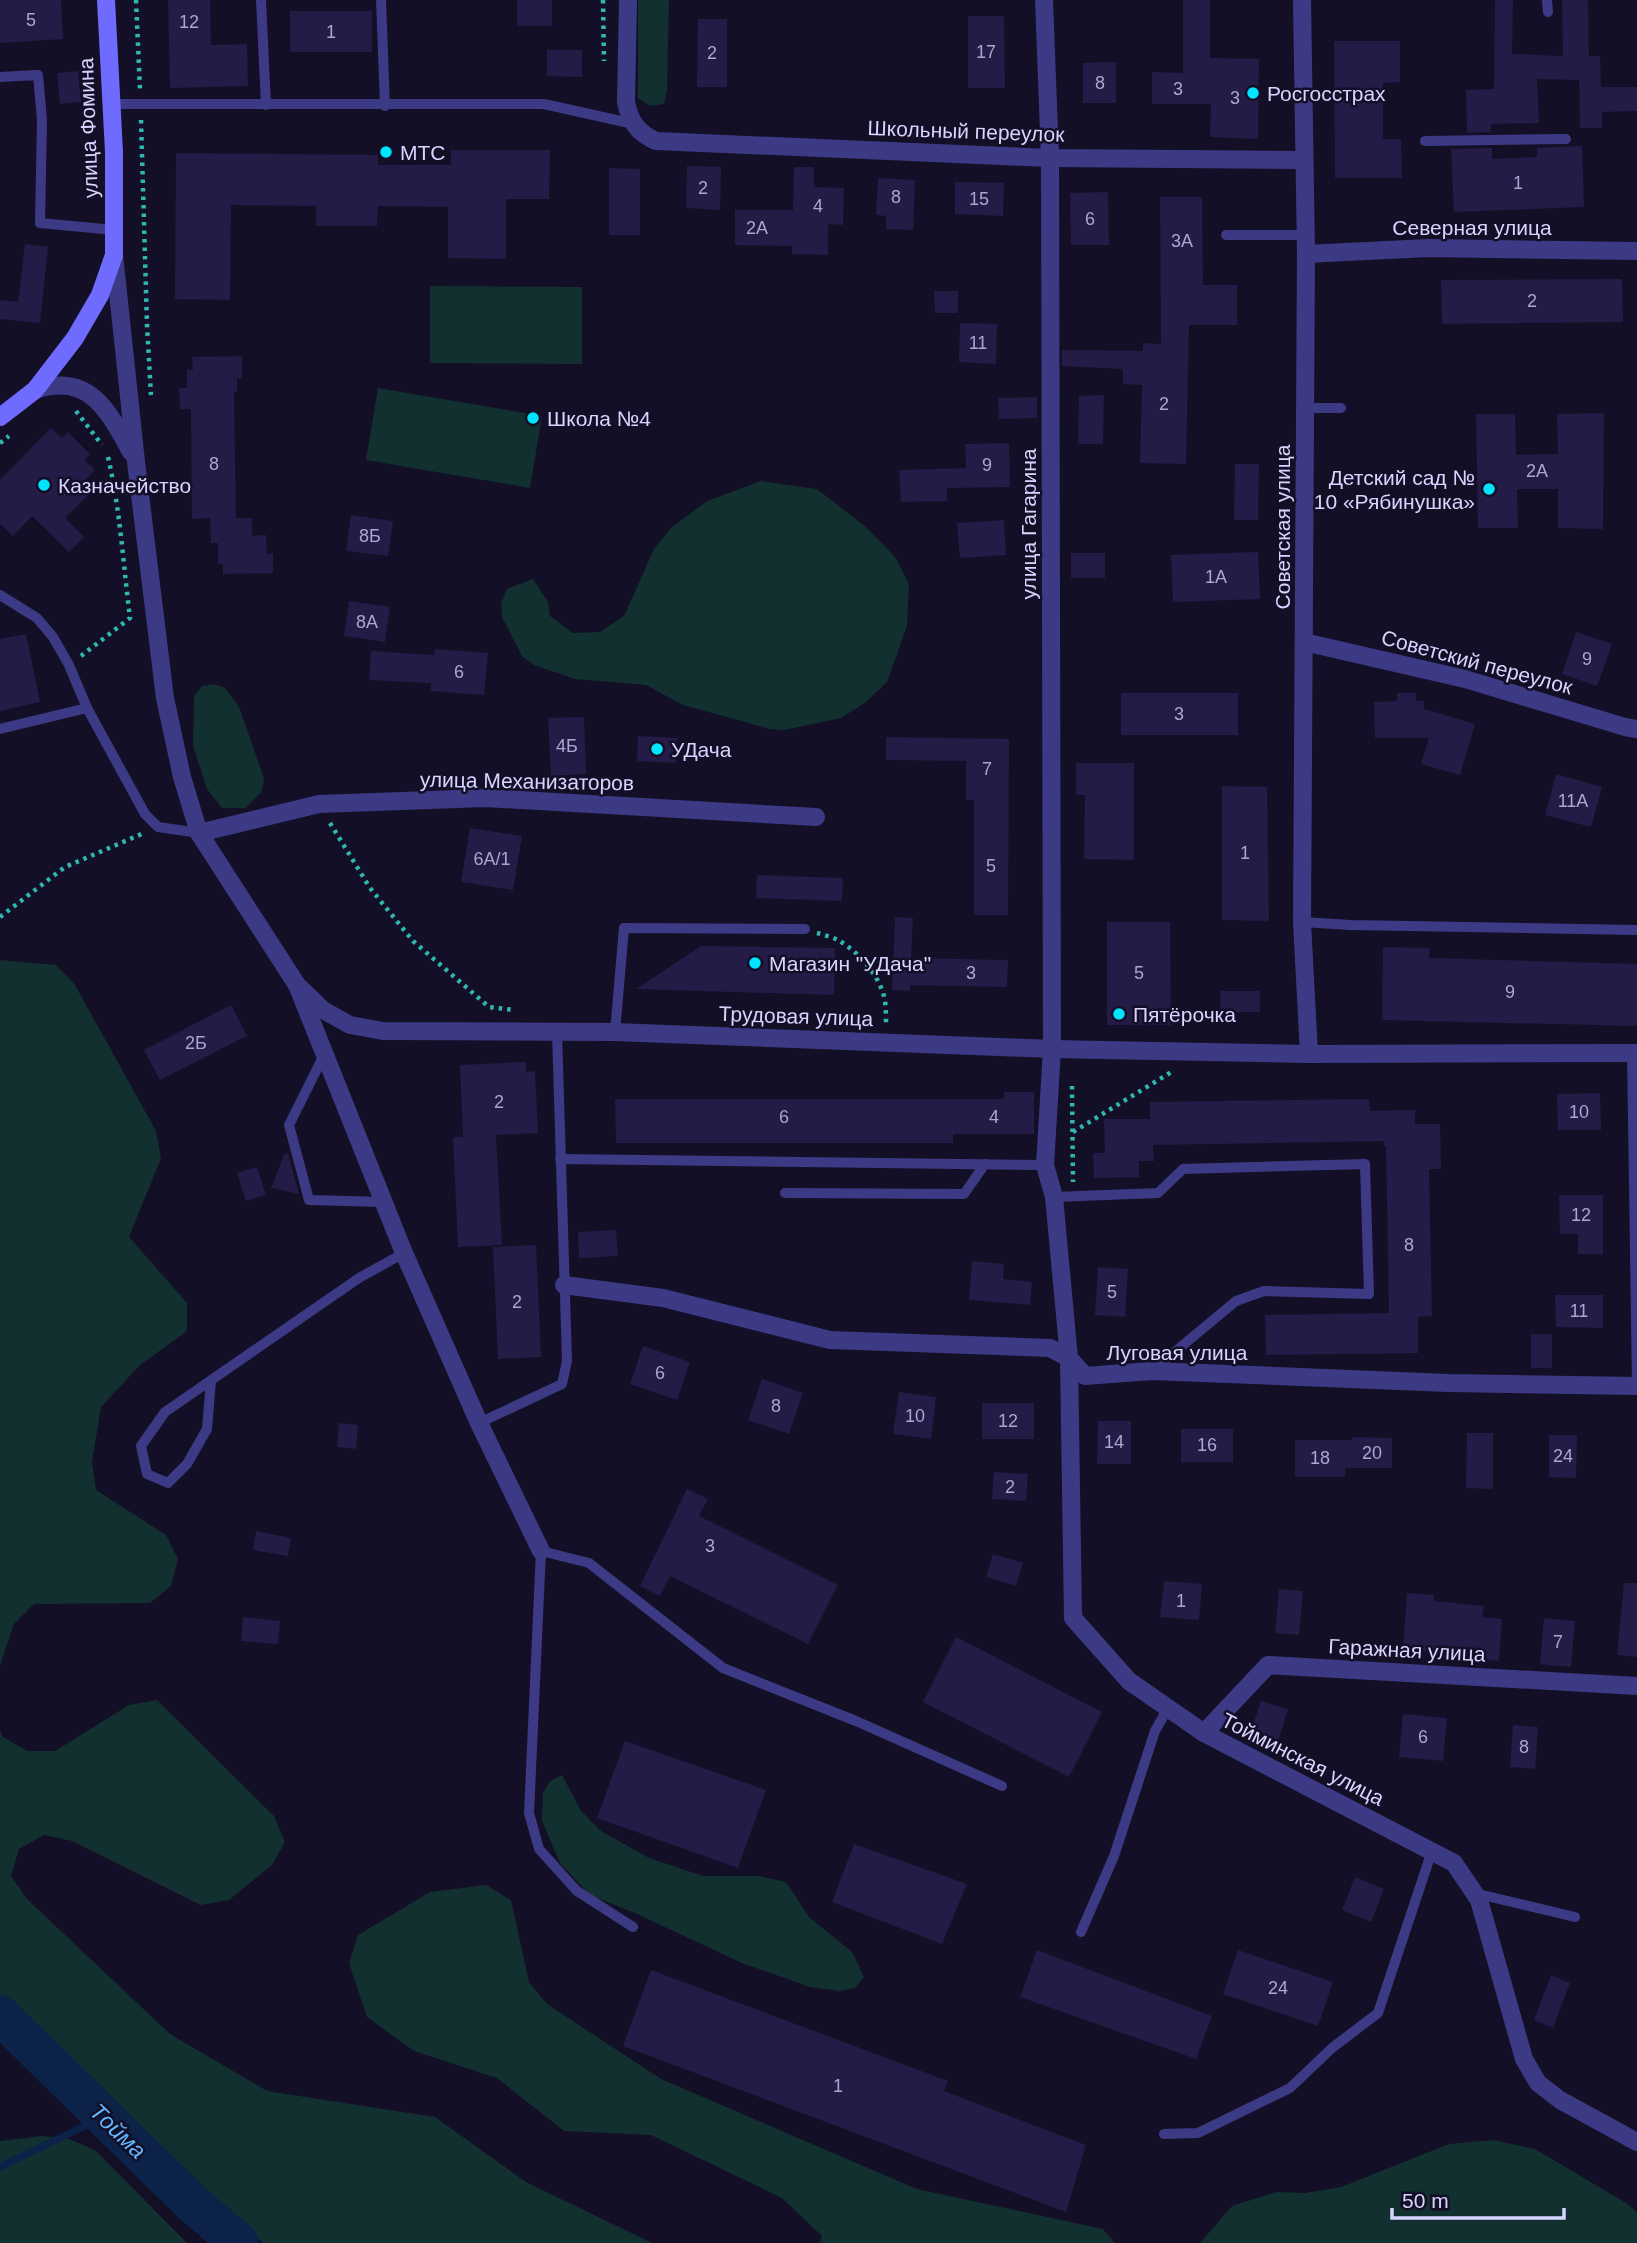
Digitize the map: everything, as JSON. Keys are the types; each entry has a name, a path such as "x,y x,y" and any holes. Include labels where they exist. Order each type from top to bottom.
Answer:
{"main road":[{"name":"улица Фомина","path":"0,417 35,390 75,338 100,295 114,255 114,152 106,0"}],"street":[{"path":"628,0 626,102 634,124"},
{"name":"улица Гагарина","path":"1044,0 1049,158 1052,1049 1045,1165 1054,1198"},
{"name":"Советская улица","path":"1302,0 1306,254 1301,922 1309,1054"},
{"name":"Школьный переулок","path":"634,124 646,136 665,142 1049,158 1304,160"},
{"name":"Северная улица","path":"1306,254 1428,248 1637,251"},
{"path":"114,255 165,698 182,777 199,834 297,985 404,1253 479,1423 541,1551"},
{"path":"35,390 52,384 70,384 87,392 117,426 136,462"},
{"name":"Советский переулок","path":"1304,642 1465,678 1637,729"},
{"name":"улица Механизаторов","path":"199,834 319,804 485,798 816,817"},
{"name":"Трудовая улица","path":"297,985 323,1010 350,1025 383,1031 615,1032 1052,1049 1309,1054 1635,1053"},
{"name":"Тойминская улица","path":"1054,1198 1069,1358 1073,1618 1129,1682 1204,1733 1454,1863 1479,1900 1524,2059 1538,2083 1560,2100 1637,2142"},
{"name":"Луговая улица","path":"564,1285 663,1298 830,1340 1050,1348 1069,1358 1085,1376 1152,1371 1637,1386"},
{"name":"Гаражная улица","path":"1204,1733 1268,1665 1637,1686"}],"lane":[{"path":"261,0 266,105"},
{"path":"381,0 385,106"},
{"path":"0,77 38,75 42,120 40,223 114,230"},
{"path":"111,104 544,104 634,124"},
{"path":"1425,141 1566,139"},
{"path":"1226,235 1306,235"},
{"path":"1305,408 1342,408"},
{"path":"0,595 37,618 53,637 69,665 87,708 145,814 158,827 199,834"},
{"path":"0,729 87,708"},
{"path":"1301,922 1364,926 1637,930"},
{"path":"615,1032 624,928 805,929"},
{"path":"479,1423 562,1384 567,1361 556,1032"},
{"path":"1635,1053 1637,1386"},
{"path":"324,1055 289,1125 309,1200 383,1202"},
{"path":"561,1159 1045,1165"},
{"path":"785,1193 964,1194 985,1164"},
{"path":"1054,1198 1158,1193 1183,1169 1365,1164 1369,1294 1264,1291 1236,1301 1152,1371"},
{"path":"211,1380 207,1429 187,1464 168,1483 147,1474 141,1446 165,1412 211,1380 359,1278 404,1253"},
{"path":"633,1927 577,1891 539,1849 529,1813 541,1551 589,1563 723,1668 856,1721 1002,1786"},
{"path":"1081,1932 1114,1856 1155,1731 1168,1708"},
{"path":"1164,2134 1198,2133 1290,2088 1332,2048 1378,2013 1432,1851"},
{"path":"1474,1892 1575,1917"}],"path":[{"path":"136,0 152,403"},
{"path":"75,410 106,450 115,486 130,618 89,650"},
{"path":"0,443 19,428"},
{"path":"319,804 370,888 414,941 489,1007 508,1008 519,1012"},
{"path":"0,917 65,867 158,827"},
{"path":"805,929 837,939 856,953 868,967 880,985 885,1002 886,1032"},
{"path":"1072,1049 1073,1197"},
{"path":"1073,1132 1205,1052"}],"green space":[{"path":"638,0 669,0 667,90 664,104 650,106 638,98"},
{"path":"430,286 582,287 582,364 430,363"},
{"path":"378,388 542,416 530,488 366,460"},
{"path":"761,481 817,489 866,527 896,558 909,584 907,626 887,682 866,702 841,718 784,730 770,729 683,705 646,685 575,679 534,665 522,656 502,617 501,603 507,589 533,579 548,602 550,616 573,633 600,632 624,616 654,549 672,527 707,501"},
{"path":"214,684 225,688 239,707 264,778 262,791 246,808 222,808 207,789 193,746 194,696 202,686"},
{"path":"0,960 56,965 75,985 156,1131 161,1158 129,1237 187,1303 187,1331 140,1365 101,1407 92,1462 96,1490 166,1535 178,1559 171,1586 150,1603 34,1604 14,1624 0,1665"},
{"path":"157,1700 274,1816 285,1842 272,1865 229,1900 201,1905 72,1841 44,1835 19,1849 11,1876 27,1899 170,2034 267,2091 435,2117 526,2182 652,2243 263,2243 18,2034 0,2011 0,1731 3,1737 27,1751 55,1751 129,1705"},
{"path":"562,1775 581,1811 601,1831 649,1858 703,1876 759,1876 786,1882 809,1917 852,1952 864,1977 855,1988 840,1991 810,1987 742,1963 590,1895 560,1863 542,1821 543,1793 550,1781"},
{"path":"486,1885 511,1900 529,1982 547,2004 661,2079 917,2189 1103,2229 1115,2243 820,2243 822,2236 782,2198 651,2135 564,2131 497,2078 414,2051 367,2017 349,1963 358,1935 430,1892"},
{"path":"41,2136 69,2139 95,2150 187,2243 0,2243 0,2141"},
{"path":"1493,2140 1535,2149 1626,2203 1637,2212 1637,2243 1200,2243 1232,2206 1276,2192 1305,2193 1341,2187 1449,2144"}],"building":[{"path":"0,0 61,0 63,39 0,43"},
{"path":"168,0 210,0 211,45 247,44 248,86 170,88"},
{"path":"517,0 552,0 552,26 517,26"},
{"path":"1183,0 1210,0 1210,58 1259,59 1258,139 1210,137 1211,104 1152,104 1152,72 1183,73"},
{"path":"1495,0 1513,0 1512,54 1563,56 1562,0 1588,0 1589,56 1600,56 1601,87 1637,87 1637,111 1602,112 1602,128 1580,128 1579,80 1537,79 1539,123 1491,124 1491,132 1467,133 1466,90 1494,89"},
{"path":"290,11 372,11 372,52 290,52"},
{"path":"968,16 1004,16 1005,88 968,88"},
{"path":"698,19 727,19 727,87 697,87"},
{"path":"1334,41 1400,41 1400,82 1383,83 1383,139 1401,139 1402,178 1335,178"},
{"path":"547,50 582,50 582,77 547,76"},
{"path":"1116,62 1116,103 1083,103 1083,63"},
{"path":"78,71 81,102 60,104 57,73"},
{"path":"1582,146 1584,207 1454,212 1451,149 1492,148 1492,159 1537,157 1537,148"},
{"path":"451,150 550,150 549,199 506,199 506,259 448,258 448,207 378,206 377,226 316,226 316,206 231,205 230,300 175,299 176,153 378,155 378,165 451,165"},
{"path":"687,166 721,167 720,210 686,208"},
{"path":"794,167 814,167 814,187 844,188 843,225 828,224 828,255 792,254 792,246 735,245 735,210 793,210"},
{"path":"609,168 640,169 640,235 609,235"},
{"path":"878,178 915,180 913,230 886,229 886,216 876,215"},
{"path":"955,182 1004,183 1003,216 955,214"},
{"path":"1108,192 1109,245 1071,245 1070,193"},
{"path":"1160,197 1202,197 1203,285 1237,285 1237,325 1189,325 1186,464 1140,463 1142,385 1123,384 1123,369 1062,366 1062,350 1143,351 1143,343 1161,344"},
{"path":"25,244 48,247 40,323 0,319 0,300 18,302"},
{"path":"1622,279 1623,322 1442,324 1441,280"},
{"path":"934,291 958,291 958,313 935,313"},
{"path":"960,323 997,324 996,364 959,362"},
{"path":"242,356 242,379 237,378 237,392 234,392 236,518 252,518 252,536 266,535 267,554 273,554 273,573 223,574 223,564 218,564 218,543 211,543 210,518 192,519 191,409 180,409 179,388 187,388 187,370 193,370 192,357"},
{"path":"1104,395 1103,444 1078,444 1079,396"},
{"path":"1037,397 1037,418 999,419 998,398"},
{"path":"1604,413 1603,529 1558,528 1558,489 1517,489 1518,528 1478,528 1476,414 1515,414 1516,455 1558,454 1557,414"},
{"name":"Казначейство","path":"51,428 62,438 68,432 90,454 84,460 95,470 84,481 93,490 65,518 84,537 69,552 32,516 13,536 0,524 0,480"},
{"path":"1009,443 1010,487 947,488 947,501 901,502 899,470 966,468 965,444"},
{"path":"1235,464 1259,464 1258,520 1234,520"},
{"path":"351,515 393,521 388,556 346,551"},
{"path":"1004,520 1006,555 960,558 957,523"},
{"path":"1258,552 1260,599 1173,602 1171,555"},
{"path":"1071,553 1105,553 1105,578 1071,578"},
{"path":"349,601 390,607 385,642 344,636"},
{"path":"1576,632 1612,644 1597,686 1562,674"},
{"path":"26,634 40,702 0,711 0,639"},
{"path":"435,649 488,653 484,695 431,691 431,683 369,680 371,651 434,655"},
{"path":"1121,693 1238,693 1238,735 1121,735"},
{"path":"1397,693 1416,693 1416,701 1424,701 1424,709 1475,724 1460,775 1421,764 1429,738 1375,738 1374,702 1397,701"},
{"path":"584,717 586,774 551,776 548,718"},
{"name":"УДача","path":"638,736 677,738 676,763 637,761"},
{"path":"886,737 1009,739 1008,915 974,915 974,800 966,800 966,761 886,760"},
{"path":"1076,763 1134,763 1134,860 1084,859 1085,795 1076,795"},
{"path":"1556,774 1602,787 1591,827 1545,815"},
{"path":"1222,786 1267,787 1269,921 1222,920"},
{"path":"470,828 522,836 513,890 461,882"},
{"path":"757,875 843,878 842,901 756,898"},
{"path":"895,917 913,918 911,958 1008,960 1007,987 910,985 910,991 892,990"},
{"path":"1107,922 1170,922 1171,1025 1107,1025"},
{"name":"Магазин \"УДача\"","path":"701,946 835,948 834,995 636,989"},
{"path":"1383,947 1430,948 1429,958 1637,964 1637,1026 1382,1020"},
{"path":"1220,991 1260,991 1260,1012 1221,1012"},
{"path":"231,1005 247,1036 160,1080 144,1050"},
{"path":"526,1062 526,1072 535,1071 538,1133 496,1135 502,1245 458,1247 453,1137 463,1137 460,1065"},
{"path":"1004,1092 1034,1092 1034,1134 953,1134 953,1143 616,1143 615,1099 1004,1099"},
{"path":"1600,1093 1601,1130 1558,1130 1557,1094"},
{"path":"1369,1099 1370,1111 1415,1110 1415,1124 1440,1124 1441,1169 1429,1169 1432,1316 1418,1317 1418,1353 1266,1355 1265,1315 1389,1313 1384,1141 1153,1145 1154,1161 1139,1161 1139,1177 1094,1178 1093,1153 1105,1153 1104,1119 1150,1119 1150,1102"},
{"path":"288,1153 299,1194 271,1188 284,1155"},
{"path":"257,1167 266,1195 246,1201 237,1173"},
{"path":"1559,1195 1603,1195 1603,1254 1578,1254 1578,1234 1560,1234"},
{"path":"616,1230 618,1256 579,1258 578,1232"},
{"path":"536,1245 541,1357 498,1359 493,1247"},
{"path":"972,1261 1004,1264 1003,1279 1032,1282 1030,1305 969,1300"},
{"path":"1098,1267 1128,1269 1125,1317 1095,1315"},
{"path":"1555,1295 1603,1295 1603,1328 1556,1327"},
{"path":"1531,1334 1552,1334 1552,1368 1531,1368"},
{"path":"643,1346 690,1362 677,1400 630,1384"},
{"path":"762,1379 803,1393 789,1434 748,1420"},
{"path":"899,1392 936,1397 931,1439 893,1434"},
{"path":"982,1403 1034,1403 1034,1439 982,1439"},
{"path":"1098,1421 1131,1421 1131,1464 1097,1464"},
{"path":"339,1423 358,1425 356,1449 337,1447"},
{"path":"1181,1429 1233,1429 1233,1462 1181,1462"},
{"path":"1467,1433 1493,1433 1493,1489 1466,1488"},
{"path":"1549,1435 1577,1435 1576,1478 1549,1477"},
{"path":"1352,1437 1392,1438 1392,1468 1345,1468 1345,1477 1295,1477 1295,1440 1352,1440"},
{"path":"994,1472 1028,1474 1026,1501 992,1499"},
{"path":"687,1489 708,1499 699,1516 838,1585 808,1644 670,1576 660,1596 640,1586"},
{"path":"256,1531 291,1538 288,1556 253,1550"},
{"path":"993,1554 1023,1563 1016,1586 986,1577"},
{"path":"1164,1581 1202,1584 1199,1620 1160,1617"},
{"path":"1624,1583 1637,1583 1637,1657 1617,1655"},
{"path":"1279,1589 1303,1591 1299,1635 1275,1633"},
{"path":"1407,1593 1434,1595 1434,1601 1484,1606 1482,1617 1502,1619 1499,1661 1454,1657 1454,1653 1403,1649"},
{"path":"243,1617 280,1621 278,1644 241,1641"},
{"path":"1544,1618 1575,1621 1571,1667 1540,1664"},
{"path":"956,1637 1102,1712 1069,1777 923,1702"},
{"path":"1261,1701 1288,1709 1275,1751 1247,1743"},
{"path":"1403,1714 1447,1718 1443,1761 1399,1757"},
{"path":"1513,1725 1538,1727 1535,1769 1510,1767"},
{"path":"625,1741 766,1790 738,1868 597,1818"},
{"path":"854,1844 967,1884 942,1944 832,1902"},
{"path":"1355,1877 1384,1889 1371,1922 1342,1910"},
{"path":"1037,1950 1212,2016 1196,2059 1020,1997"},
{"path":"1238,1950 1333,1982 1318,2026 1223,1994"},
{"path":"651,1970 948,2081 944,2091 1086,2145 1066,2212 623,2046"},
{"path":"1551,1975 1570,1983 1553,2028 1534,2020"}],"waterway":[{"name":"Тойма","path":"0,2015 193,2204 239,2243"},
{"path":"0,2167 103,2117"}],"place":[{"name":"Росгосстрах","path":"1253,93"},
{"name":"МТС","path":"386,152"},
{"name":"Школа №4","path":"533,418"},
{"name":"Казначейство","path":"44,485"},
{"name":"Детский сад № 10 «Рябинушка»","path":"1489,489"},
{"name":"УДача","path":"657,749"},
{"name":"Магазин \"УДача\"","path":"755,963"},
{"name":"Пятёрочка","path":"1119,1014"}]}
